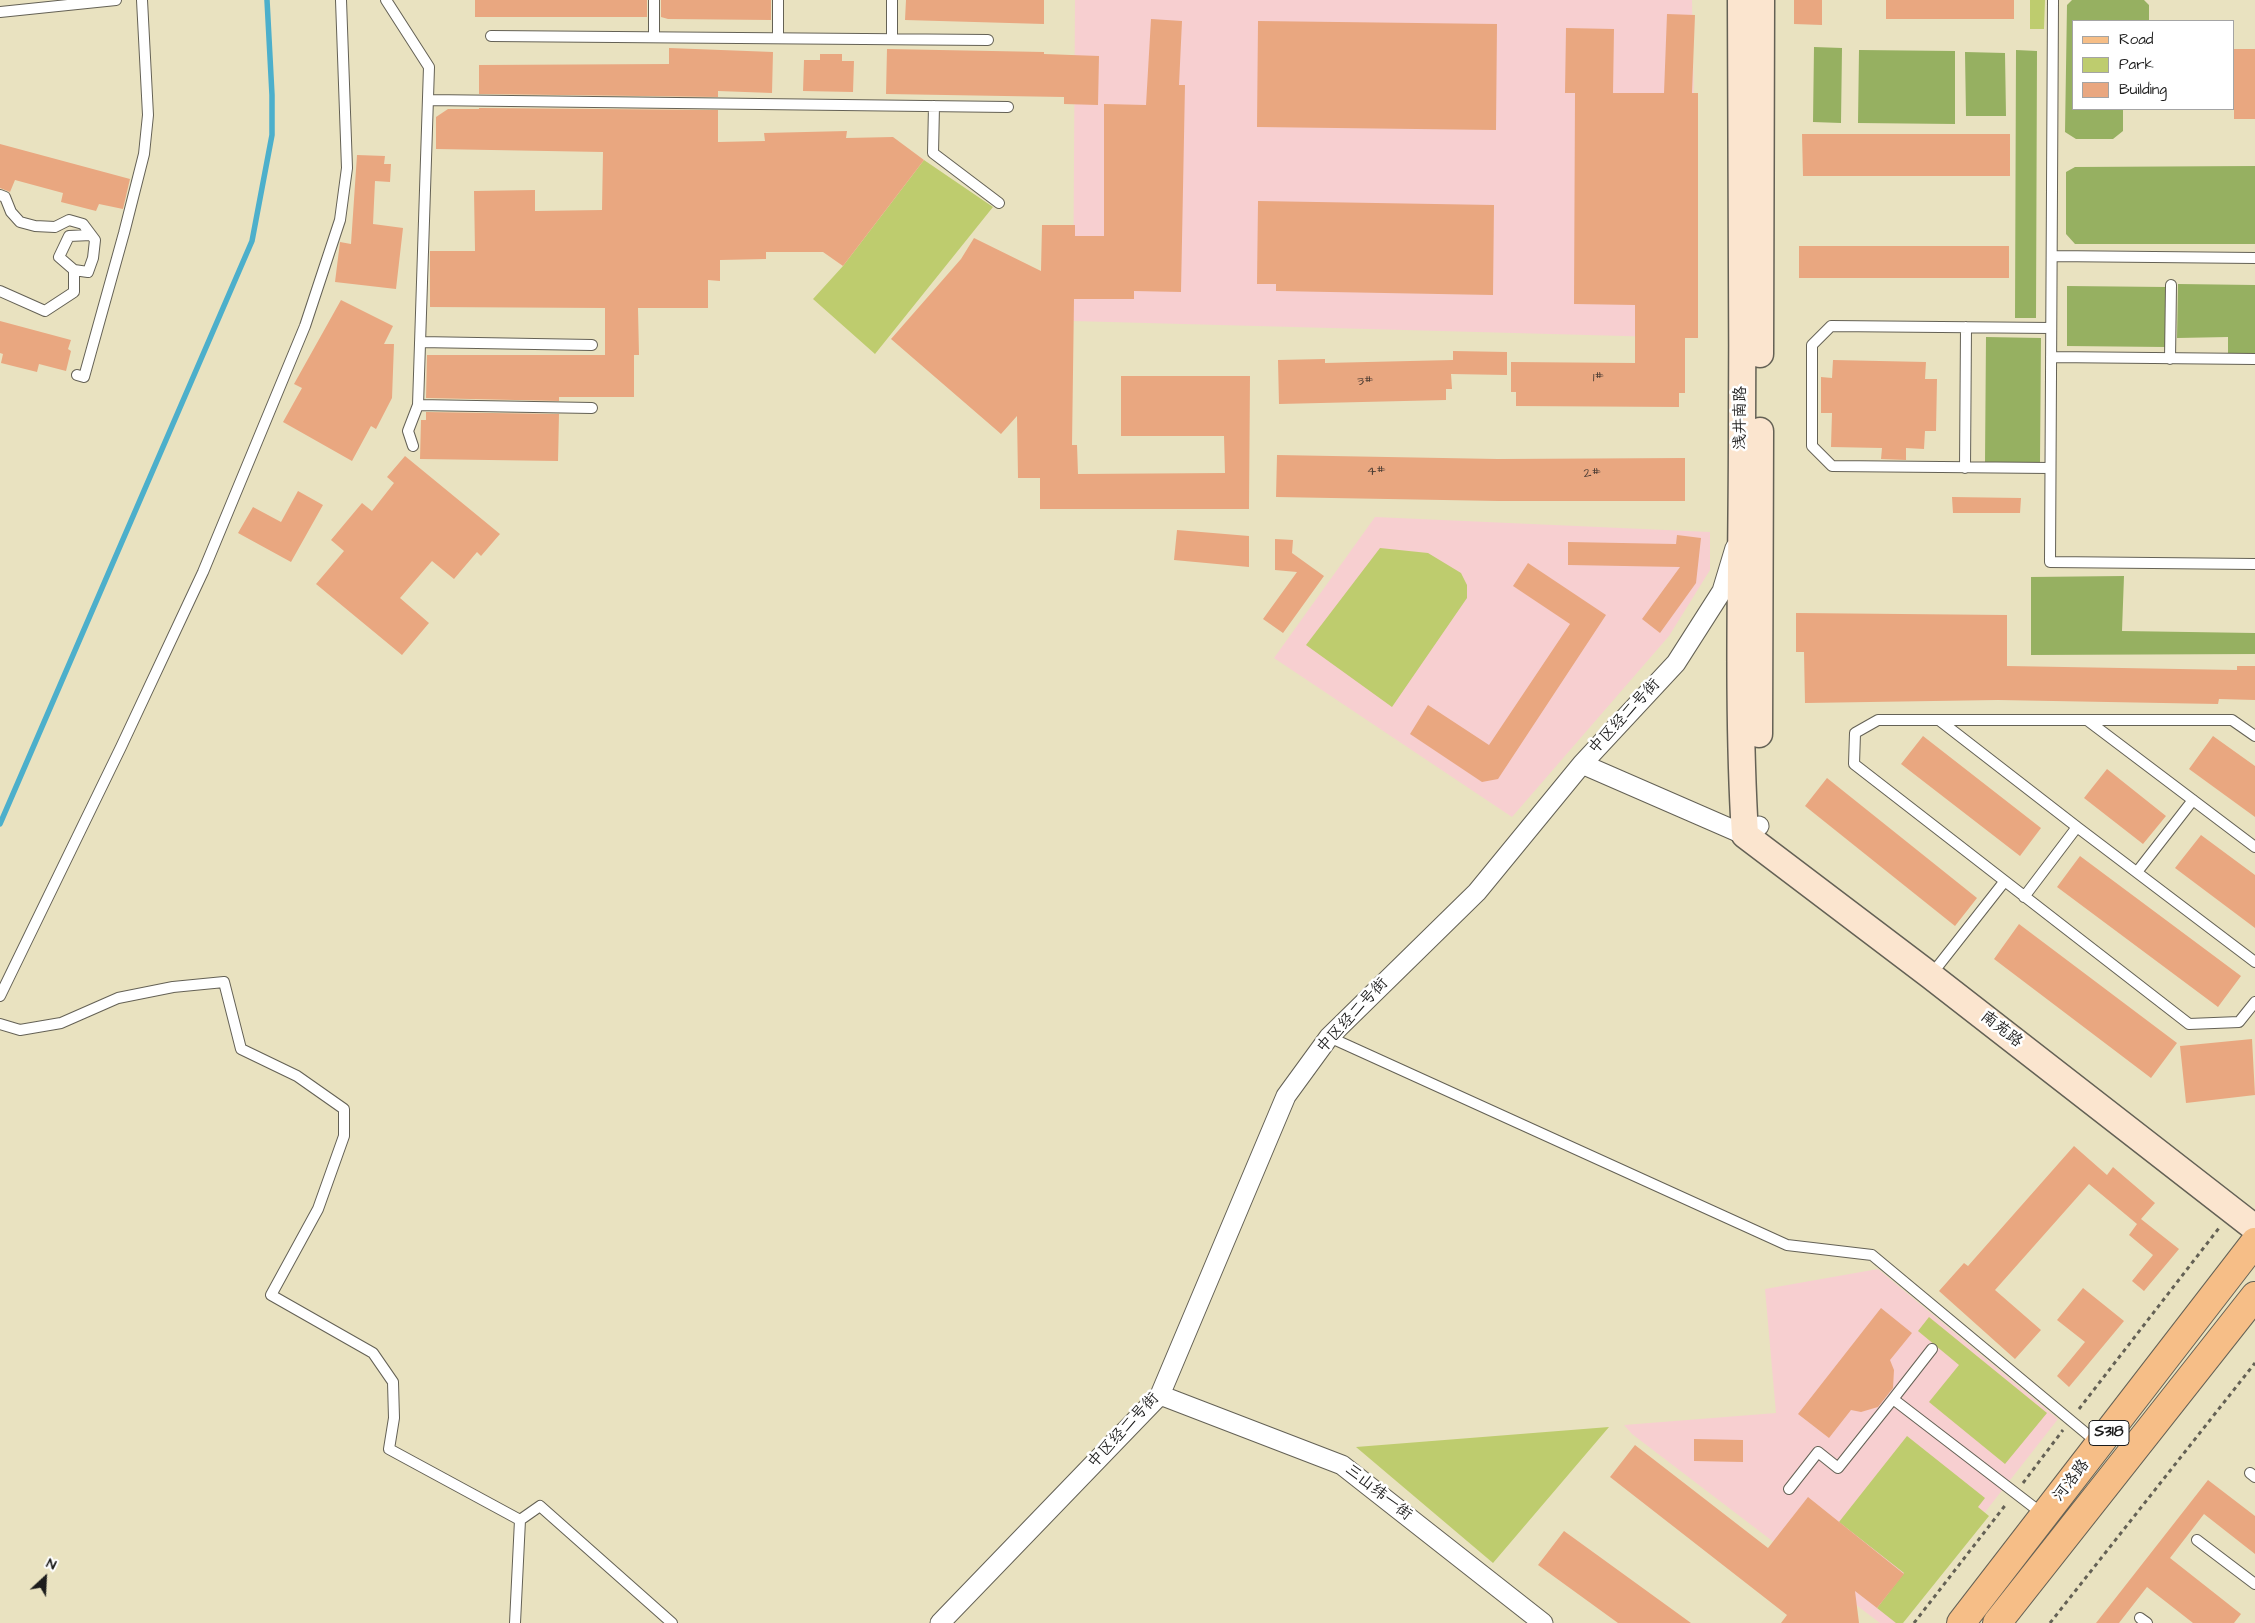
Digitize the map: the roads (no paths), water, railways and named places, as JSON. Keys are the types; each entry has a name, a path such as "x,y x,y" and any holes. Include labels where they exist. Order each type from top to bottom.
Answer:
{"main road":[{"name":"河洛路","path":"1961,1623 2255,1242"},
{"name":"河洛路","path":"1997,1623 2255,1296"}],"street":[{"name":"浅井南路","path":"1740,0 1742,774 1749,828"},
{"name":"浅井南路","path":"1749,828 1761,0"},
{"name":"中区经二号街","path":"940,1623 1160,1395 1286,1096 1329,1037 1477,892 1585,760 1676,663 1722,591 1740,533"},
{"path":"1585,760 1749,828"},
{"name":"南苑路","path":"1749,828 2244,1210 2255,1228"},
{"name":"三山纬一街","path":"1160,1395 1342,1465 1543,1623"}],"lane":[{"path":"0,12 116,0"},
{"path":"77,375 84,377 144,154 148,115 142,0"},
{"path":"0,996 122,748 203,572 305,326 340,220 347,168 341,0"},
{"path":"386,0 429,67 418,405 408,432 413,446"},
{"path":"654,0 654,37"},
{"path":"778,0 778,38"},
{"path":"892,0 892,39"},
{"path":"2053,0 2050,562 2255,564"},
{"path":"491,36 988,40"},
{"path":"428,100 1008,107"},
{"path":"934,106 933,153 999,203"},
{"path":"0,195 5,197 12,212 20,222 36,226 55,227 69,220 83,224 95,240 93,258 88,272 74,270 60,257 70,236 91,235"},
{"path":"2052,256 2255,258"},
{"path":"0,291 45,311 74,292 74,270"},
{"path":"2170,358 2171,285"},
{"path":"2050,468 1832,466 1812,446 1812,345 1831,326 2051,328"},
{"path":"1965,468 1966,327"},
{"path":"420,342 592,345"},
{"path":"2051,357 2255,359"},
{"path":"418,405 592,408"},
{"path":"2255,736 2232,720 1878,720 1855,733 1854,764 2189,1024 2240,1022 2255,1002"},
{"path":"1939,720 2255,962"},
{"path":"2087,720 2255,847"},
{"path":"2137,872 2193,800"},
{"path":"2024,897 2077,827"},
{"path":"1935,970 2004,882"},
{"path":"0,1024 20,1030 61,1024 118,998 173,987 224,982 241,1049 297,1076 344,1109 344,1136 318,1209 271,1294 373,1353 393,1382 394,1418 389,1449 520,1520"},
{"path":"1329,1037 1787,1245 1872,1255 2100,1445"},
{"path":"1789,1488 1818,1452 1838,1468 1932,1349"},
{"path":"1893,1399 2045,1515"},
{"path":"520,1520 540,1506 672,1623"},
{"path":"515,1623 520,1520"},
{"path":"2197,1540 2255,1584"}],"waterway":[{"path":"0,824 252,241 272,135 267,0"}]}
